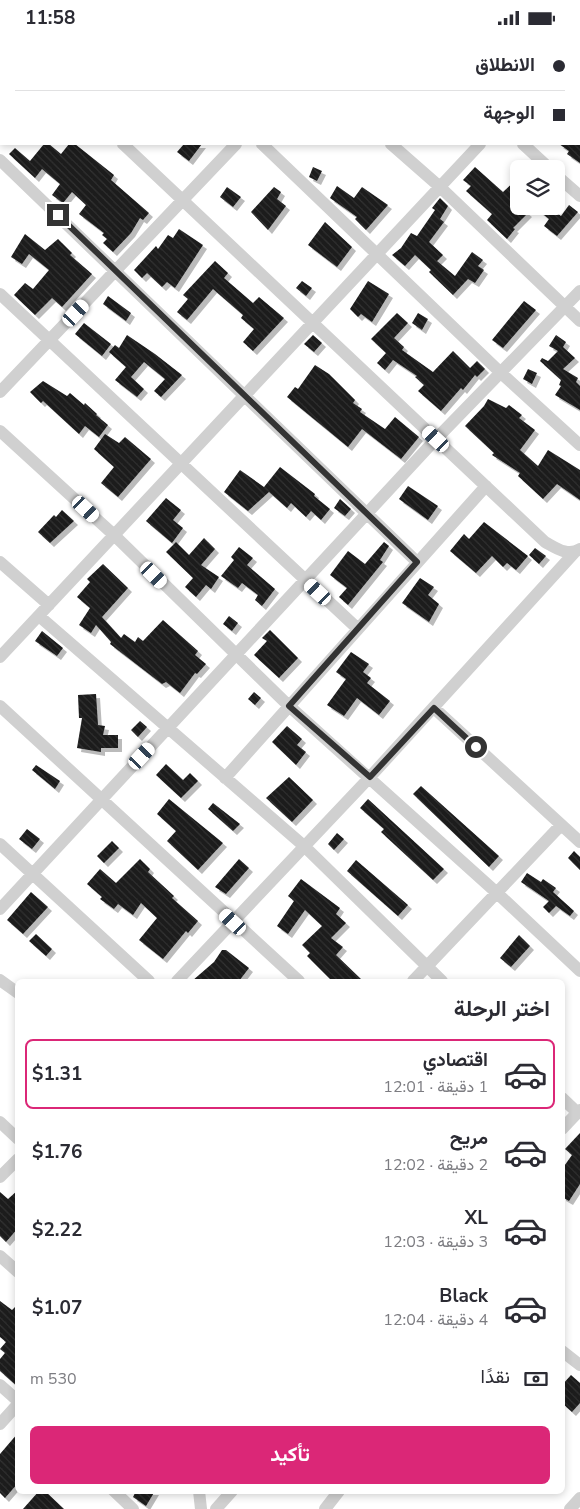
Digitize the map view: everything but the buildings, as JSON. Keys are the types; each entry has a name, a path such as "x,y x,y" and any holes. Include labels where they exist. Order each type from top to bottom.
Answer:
{"street":[{"path":"124,145 545,541 559,551 577,551"},
{"path":"0,392 235,145"},
{"path":"263,145 376,255 580,445"},
{"path":"392,145 440,187 580,321"},
{"path":"0,657 479,145"},
{"path":"524,145 540,160"},
{"path":"0,160 417,562"},
{"path":"565,183 580,196"},
{"path":"0,909 436,439 580,291"},
{"path":"0,294 358,629"},
{"path":"0,431 114,535 289,706 370,777 580,971"},
{"path":"225,778 486,486"},
{"path":"179,979 370,777 577,551"},
{"path":"0,562 49,605"},
{"path":"39,616 304,846 440,979"},
{"path":"0,706 296,979"},
{"path":"434,708 580,842"},
{"path":"415,979 561,825"},
{"path":"0,844 147,979"},
{"path":"0,980 15,991"},
{"path":"565,1100 579,1111 565,1126"},
{"path":"0,1123 15,1136"},
{"path":"0,1177 15,1162"},
{"path":"0,1256 15,1269"},
{"path":"565,1353 580,1365"},
{"path":"0,1385 15,1400"},
{"path":"0,1424 15,1406"},
{"path":"117,1494 133,1509"},
{"path":"200,1494 202,1509"},
{"path":"216,1509 229,1494"},
{"path":"325,1509 337,1494"},
{"path":"570,1509 580,1498"}],"route":[{"path":"58,215 417,562 289,706 370,777 434,708 476,747"}]}
